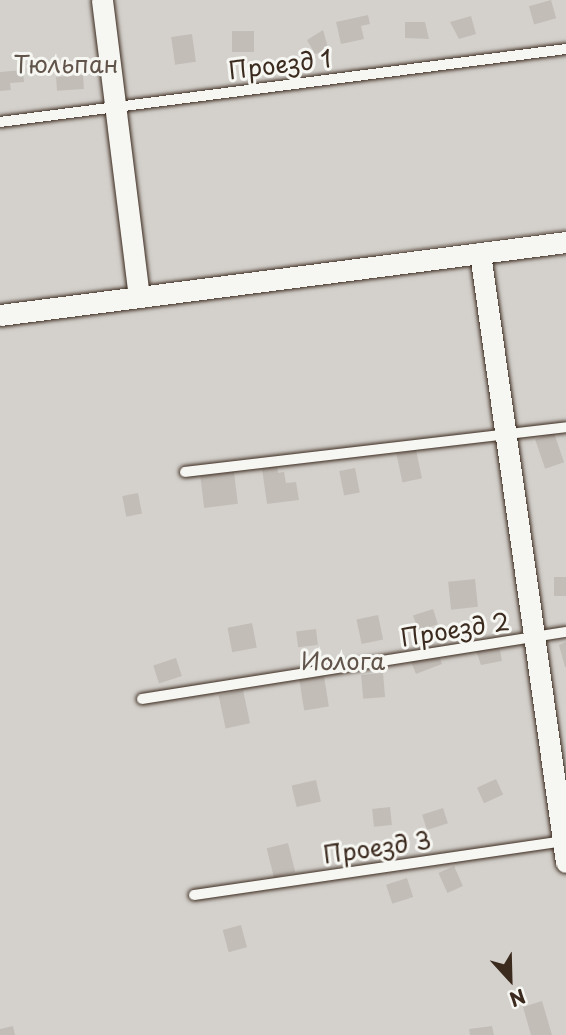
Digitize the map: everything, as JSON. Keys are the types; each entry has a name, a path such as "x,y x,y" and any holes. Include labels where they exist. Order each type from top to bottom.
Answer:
{"street":[{"path":"102,0 139,297"},
{"path":"0,315 566,242"},
{"path":"480,253 565,848"}],"lane":[{"name":"Проезд 1","path":"0,122 566,50"},
{"path":"185,472 566,427"},
{"name":"Проезд 2","path":"142,699 566,632"},
{"name":"Проезд 3","path":"194,895 565,848"}],"green space":[{"name":"Тюльпан","path":"0,0 566,0 566,230 0,303"},
{"name":"Иолога","path":"0,255 566,255 566,1035 0,1035"}],"building":[{"path":"551,0 556,18 534,25 529,6"},
{"path":"368,15 370,24 361,26 364,39 341,44 336,22"},
{"path":"471,16 476,34 459,39 450,22"},
{"path":"405,22 425,22 429,39 405,38"},
{"path":"323,30 329,51 315,54 307,40"},
{"path":"232,31 254,31 254,52 232,52"},
{"path":"192,34 196,62 175,65 171,37"},
{"path":"23,70 24,82 10,83 11,90 0,91 0,72"},
{"path":"83,75 84,89 57,91 56,77"},
{"path":"554,433 564,462 545,469 535,440"},
{"path":"416,450 422,478 402,483 396,454"},
{"path":"277,466 278,473 284,472 286,483 296,482 299,500 267,504 262,469"},
{"path":"355,468 360,493 344,496 339,471"},
{"path":"234,472 238,504 204,508 200,476"},
{"path":"138,493 142,514 126,517 122,496"},
{"path":"554,577 566,577 566,596 554,596"},
{"path":"475,579 478,607 451,610 448,582"},
{"path":"433,609 438,624 418,631 413,615"},
{"path":"378,615 383,639 362,644 356,620"},
{"path":"252,623 257,648 232,652 227,628"},
{"path":"316,629 318,645 298,647 296,631"},
{"path":"498,640 502,661 481,665 474,645"},
{"path":"566,642 566,667 565,667 559,645"},
{"path":"438,653 442,664 416,674 410,659"},
{"path":"176,658 182,676 159,683 153,665"},
{"path":"383,673 385,697 363,699 361,675"},
{"path":"324,676 329,707 304,711 299,680"},
{"path":"243,690 250,723 226,728 219,695"},
{"path":"496,779 503,794 484,803 477,788"},
{"path":"316,780 321,801 297,807 292,786"},
{"path":"390,807 392,825 374,827 372,809"},
{"path":"443,808 448,823 427,830 422,815"},
{"path":"288,843 295,872 274,877 267,848"},
{"path":"454,866 463,886 447,893 438,873"},
{"path":"407,878 413,897 392,904 386,885"},
{"path":"241,925 247,947 229,952 223,930"},
{"path":"542,1001 552,1035 531,1035 523,1007"},
{"path":"13,1026 15,1035 0,1035 0,1029"},
{"path":"492,1026 494,1035 470,1035 469,1029"}]}
